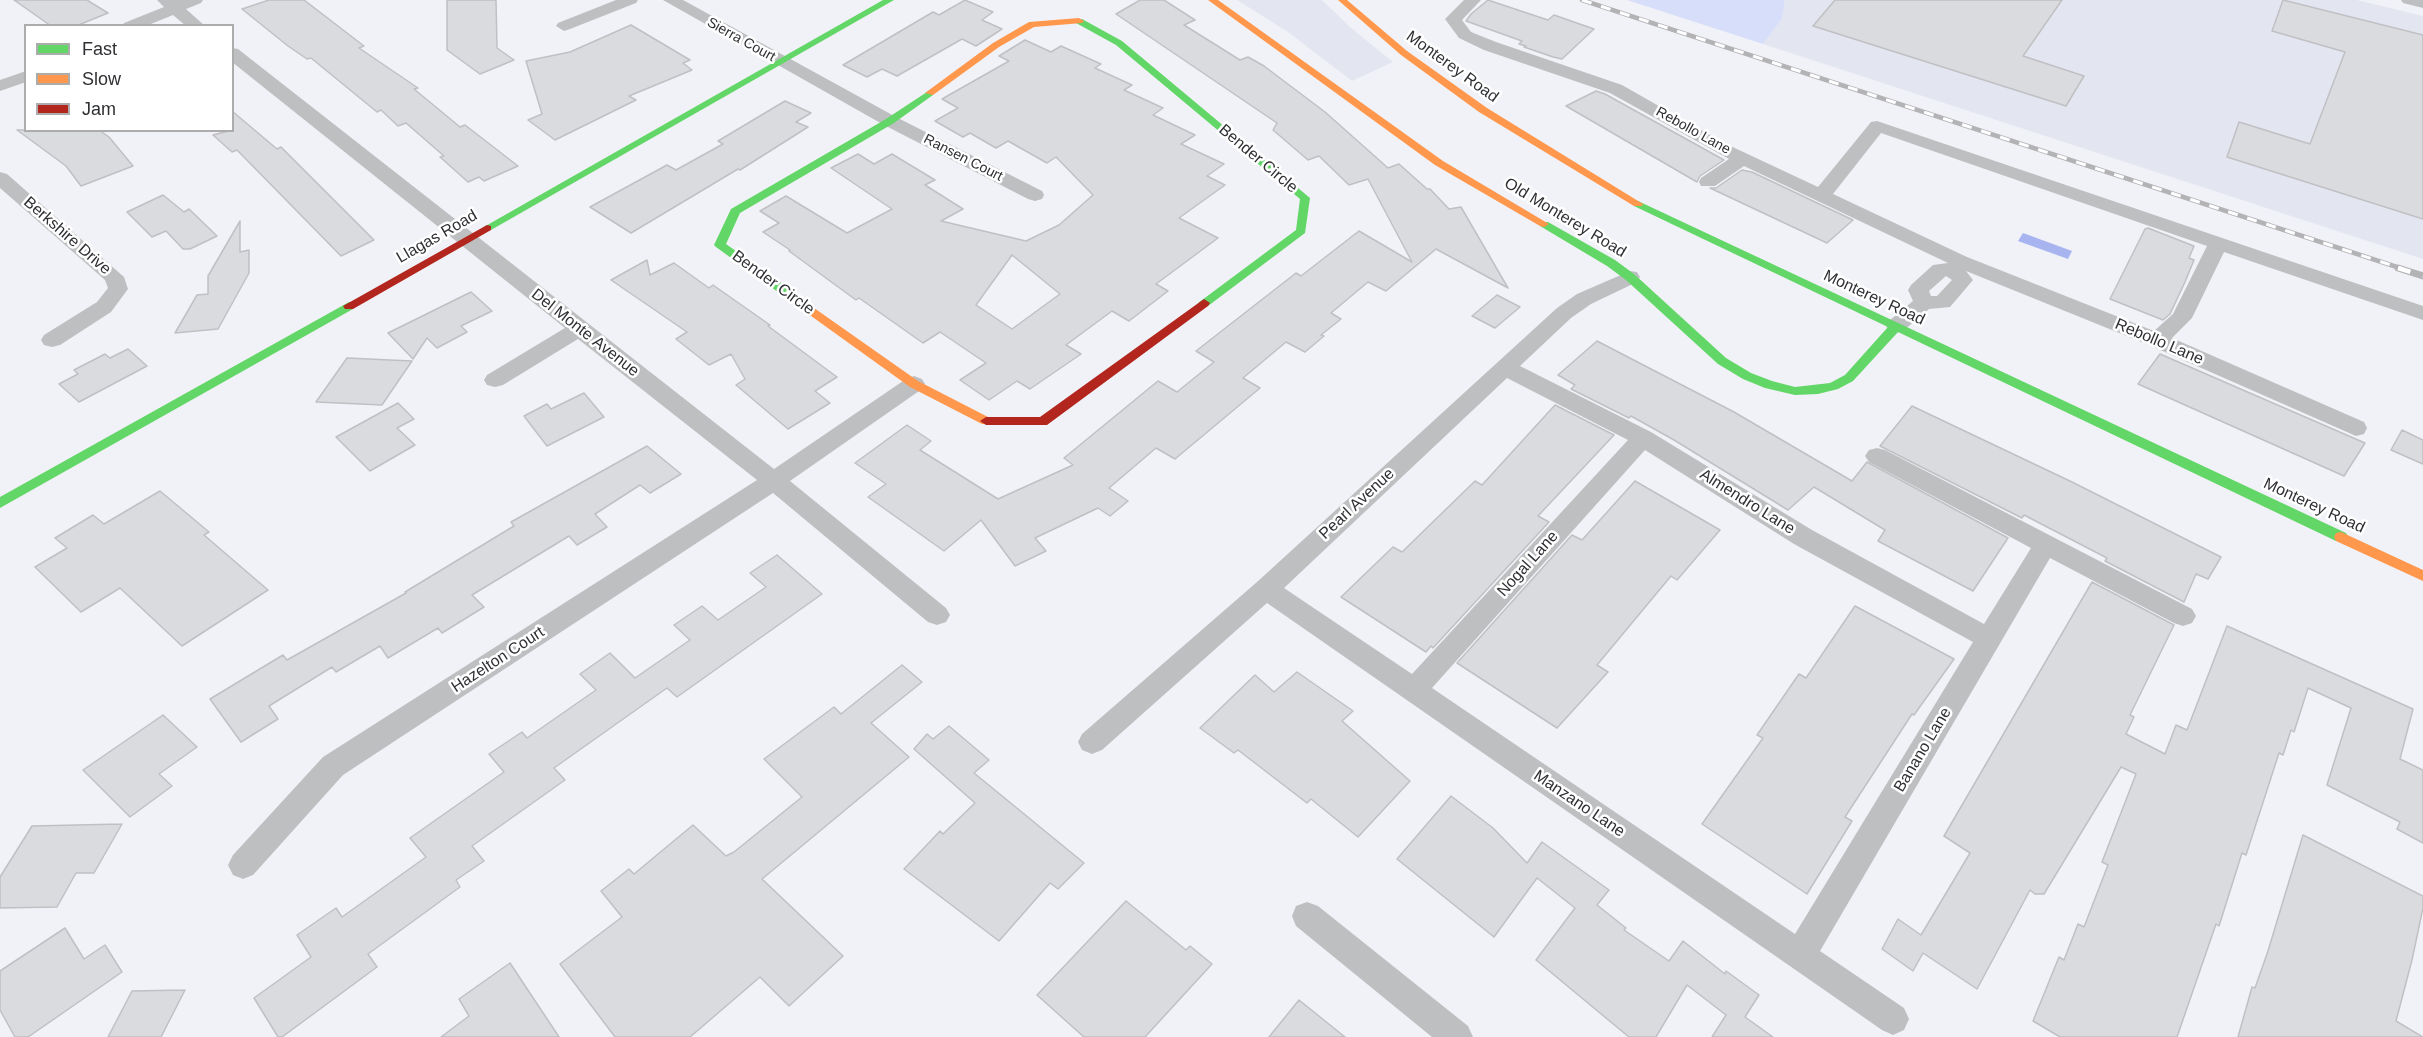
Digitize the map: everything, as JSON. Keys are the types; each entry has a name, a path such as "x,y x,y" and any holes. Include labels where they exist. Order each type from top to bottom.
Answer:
{"street":[{"path":"134,24 170,4 195,0"},
{"path":"564,26 630,0"},
{"name":"Sierra Court","path":"670,0 781,62"},
{"name":"Llagas Road","path":"4,500 890,0"},
{"name":"Old Monterey Road","path":"1212,0 1267,37 1439,163 1591,250 1630,277 1722,361 1747,376 1769,385 1795,391 1818,390 1834,386 1849,378 1896,327"},
{"name":"Monterey Road","path":"1342,0 1372,27 1442,82 1531,142 1582,172 1710,239 2423,576"},
{"name":"Rebollo Lane","path":"1473,0 1453,19 1464,34 1490,46 1616,88 1743,158 1822,195 1956,265 2157,340 2356,428"},
{"path":"2409,0 2423,3"},
{"path":"170,4 195,24"},
{"name":"Bender Circle","path":"1079,21 1119,43 1305,198 1301,231 1043,423 982,421 914,384 720,245 735,211 890,121 996,45 1032,24 1079,21"},
{"name":"Del Monte Avenue","path":"234,55 579,329 774,480 937,615"},
{"path":"781,62 890,121"},
{"path":"0,86 24,77"},
{"name":"Ransen Court","path":"890,121 1035,195"},
{"path":"1822,195 1877,126 2423,313"},
{"path":"1708,182 1743,158"},
{"name":"Berkshire Drive","path":"0,178 114,277 118,289 104,306 52,340"},
{"path":"2157,340 2182,318 2218,243"},
{"path":"1896,327 1924,303 1943,302 1963,280 1956,265"},
{"name":"Pearl Avenue","path":"1092,742 1266,589 1503,367 1564,313 1591,295 1630,277"},
{"path":"495,380 579,329"},
{"name":"Almendro Lane","path":"1503,367 1643,438 1803,537 1990,639"},
{"path":"774,480 914,384"},
{"name":"Nogal Lane","path":"1413,691 1643,438"},
{"path":"1877,456 2183,616"},
{"name":"Hazelton Court","path":"243,865 333,766 774,480"},
{"name":"Banano Lane","path":"1800,955 2045,545"},
{"name":"Manzano Lane","path":"1266,589 1893,1019"},
{"path":"1307,916 1457,1037"}],"shaded area":[{"path":"1237,0 1322,0 1350,27 1393,62 1352,81 1288,32"},
{"path":"1627,0 1785,0 1782,19 1763,44"},
{"path":"1785,0 2357,0 2423,16 2423,259 1763,44 1782,19"}],"water":[{"path":"2023,233 2072,251 2068,259 2018,241"}],"building":[{"path":"14,0 87,0 108,13 81,24 48,24"},
{"path":"269,0 304,0 364,46 359,48 418,88 414,89 460,127 465,125 518,166 484,181 479,177 468,182 440,157 444,156 406,123 398,126 381,110 377,112 311,58 307,59 288,46 242,9"},
{"path":"447,0 496,0 497,48 514,60 480,74 447,50"},
{"path":"965,0 993,12 982,20 1002,29 976,46 962,39 897,76 882,69 867,77 843,65 933,12 939,15"},
{"path":"1140,0 1164,0 1195,20 1184,25 1240,60 1248,57 1264,66 1325,112 1388,168 1399,164 1427,189 1430,189 1449,209 1461,207 1508,288 1436,249 1386,291 1368,282 1331,313 1341,319 1305,352 1286,342 1243,378 1260,388 1175,459 1156,448 1109,488 1128,501 1110,516 1098,508 1035,538 1046,551 1015,566 981,520 944,551 868,497 886,484 855,463 907,425 931,441 920,450 998,499 1073,465 1064,458 1158,381 1177,392 1214,362 1196,351 1296,273 1301,276 1359,231 1412,262 1368,179 1349,185 1319,156 1308,160 1273,130 1277,123 1116,14"},
{"path":"1488,0 1548,20 1554,15 1594,29 1562,59 1553,57 1524,47 1526,46 1519,44 1522,41 1466,21"},
{"path":"1835,0 2062,0 2023,56 2084,76 2066,106 1813,26"},
{"path":"2283,0 2423,35 2423,219 2227,157 2239,122 2310,144 2345,52 2272,31"},
{"path":"631,25 690,60 683,63 692,70 629,96 636,100 555,140 528,120 542,114 526,61 570,52"},
{"path":"1025,40 1051,52 1061,46 1101,64 1095,68 1132,85 1124,90 1163,108 1153,115 1195,135 1181,144 1224,164 1207,176 1225,185 1179,218 1218,238 1156,284 1168,291 1129,321 1112,311 1066,345 1081,354 1030,389 1017,381 989,400 960,380 986,363 940,332 923,343 859,298 856,300 763,232 779,223 760,211 786,196 847,233 892,209 831,168 858,154 874,164 892,154 935,180 925,185 963,209 941,221 1026,241 1059,225 1093,195 1056,157 1047,163 1008,141 996,148 970,133 963,137 935,121 958,108 942,99 1009,61 999,56","holes":["1012,255 1060,294 1012,329 976,305"]},
{"path":"1596,91 1724,160 1700,176 1697,182 1566,106"},
{"path":"785,101 811,113 796,122 808,127 740,170 738,169 631,233 590,207 667,165 676,170 723,144 718,141"},
{"path":"234,113 277,149 281,147 374,240 341,256 237,150 232,152 213,135 234,132"},
{"path":"17,130 24,130 24,132 102,132 109,137 133,166 81,186 66,166"},
{"path":"1742,170 1752,172 1853,220 1827,243 1710,188 1716,188"},
{"path":"163,195 184,212 189,209 217,236 190,249 183,249 166,231 152,237 127,212"},
{"path":"240,221 240,252 249,250 249,273 218,329 175,333 197,295 208,294 208,276"},
{"path":"2148,228 2194,246 2189,258 2194,260 2185,282 2170,314 2163,320 2110,299 2145,229"},
{"path":"647,260 650,275 674,263 709,288 713,285 770,325 768,326 837,377 815,391 830,403 788,429 736,385 745,379 731,354 709,365 676,339 687,332 611,280"},
{"path":"471,292 492,311 461,326 467,332 437,348 427,338 413,359 388,333"},
{"path":"1497,295 1520,307 1495,328 1472,316"},
{"path":"1597,341 1734,412 1852,481 1867,462 2008,538 1973,591 1878,541 1885,530 1814,487 1788,510 1631,416 1629,418 1571,389 1575,385 1558,375"},
{"path":"128,349 147,366 79,402 59,384 78,374 74,370 105,354 110,358"},
{"path":"2160,354 2365,443 2344,476 2138,384"},
{"path":"347,358 412,361 382,405 316,402"},
{"path":"584,393 604,417 547,446 524,416 547,404 551,409"},
{"path":"398,403 414,419 397,428 415,445 370,471 336,437"},
{"path":"1555,405 1614,435 1538,516 1549,522 1433,648 1431,646 1426,652 1341,597 1393,547 1402,552 1475,481 1482,485"},
{"path":"1912,406 2072,482 2221,557 2208,579 2196,574 2184,602 2105,561 2107,558 2024,515 2022,518 1880,446"},
{"path":"2402,430 2423,440 2423,464 2391,450"},
{"path":"647,446 681,474 650,493 640,485 595,514 607,527 577,545 569,536 472,595 484,607 442,633 438,628 388,658 380,646 336,672 332,667 269,706 278,719 241,742 210,699 283,655 287,660 406,593 514,526 511,522"},
{"path":"1635,481 1720,530 1677,580 1671,576 1597,665 1608,672 1557,728 1457,663 1572,535 1582,540"},
{"path":"160,491 209,532 204,535 268,590 182,646 120,588 81,612 35,567 67,548 55,538 93,515 104,524"},
{"path":"777,555 822,594 677,697 667,688 554,768 565,780 472,846 484,861 456,880 460,887 368,954 377,967 282,1037 278,1037 254,998 311,957 297,935 336,908 342,917 426,857 410,838 504,772 489,754 522,732 527,738 596,690 580,674 610,653 635,678 690,640 674,625 702,606 718,620 766,587 750,573"},
{"path":"2092,582 2174,625 2130,715 2134,717 2126,734 2165,754 2176,725 2187,730 2227,626 2413,709 2400,759 2423,770 2423,843 2397,829 2400,822 2327,785 2351,708 2308,688 2294,732 2291,730 2283,755 2279,753 2246,855 2242,853 2219,926 2216,924 2177,1037 2060,1037 2033,1021 2059,957 2064,960 2078,924 2084,927 2108,865 2102,862 2136,774 2121,767 2044,894 2035,894 2030,890 1977,989 1923,953 1913,971 1882,949 1898,919 1921,935 1970,853 1944,836"},
{"path":"1855,606 1954,659 1914,715 1912,714 1845,817 1852,821 1807,894 1702,824 1763,738 1757,735 1799,674 1806,678"},
{"path":"902,665 922,682 871,723 909,757 762,879 843,956 789,1006 760,977 690,1037 615,1037 560,964 622,917 601,891 629,869 634,874 693,825 726,856 734,852 802,797 764,759 834,707 841,714"},
{"path":"1297,672 1353,711 1342,721 1410,781 1358,837 1311,799 1307,803 1238,750 1234,753 1200,728 1255,675 1274,692"},
{"path":"163,715 197,747 159,774 172,786 130,817 83,770"},
{"path":"949,726 989,760 974,773 1084,863 1058,889 1050,883 999,941 904,869 940,831 943,834 975,803 914,749 927,734 933,739"},
{"path":"1451,796 1493,828 1527,863 1542,842 1609,890 1597,905 1626,928 1624,930 1669,961 1683,941 1725,974 1726,971 1759,995 1745,1017 1773,1037 1712,1037 1726,1015 1687,985 1656,1037 1629,1037 1536,960 1575,908 1537,878 1494,937 1397,859"},
{"path":"122,824 94,873 76,873 57,907 0,908 0,877 32,826"},
{"path":"2303,835 2423,896 2423,908 2412,960 2396,1021 2423,1037 2238,1037 2252,987 2255,988 2268,951"},
{"path":"1126,901 1186,950 1190,946 1212,964 1145,1037 1084,1037 1037,995"},
{"path":"65,928 84,959 105,945 122,972 28,1037 15,1037 0,1010 0,971"},
{"path":"510,963 559,1037 441,1037 469,1016 459,999"},
{"path":"185,990 161,1037 108,1037 132,991"},
{"path":"1299,1000 1345,1037 1269,1037"}],"railway":[{"path":"1582,0 2403,269"},
{"path":"2398,268 2423,276"}],"traffic: fast":[{"path":"487,228 890,0"},
{"path":"1079,21 1119,43 1305,198 1301,231 1204,303"},
{"path":"797,300 720,245 735,211 890,121 930,93"},
{"path":"1638,204 2341,537"},
{"path":"1544,224 1611,263 1630,277 1722,361 1747,376 1769,385 1795,391 1818,390 1834,386 1849,378 1896,326"},
{"path":"0,503 349,306"}],"traffic: slow":[{"path":"1212,0 1439,163 1544,224"},
{"path":"1342,0 1404,53 1483,110 1638,204"},
{"path":"930,93 996,45 1032,24 1079,21"},
{"path":"797,300 914,384 986,421"},
{"path":"2341,537 2423,576"}],"traffic: jam":[{"path":"349,306 487,228"},
{"path":"986,421 1043,422 1204,303"}]}
